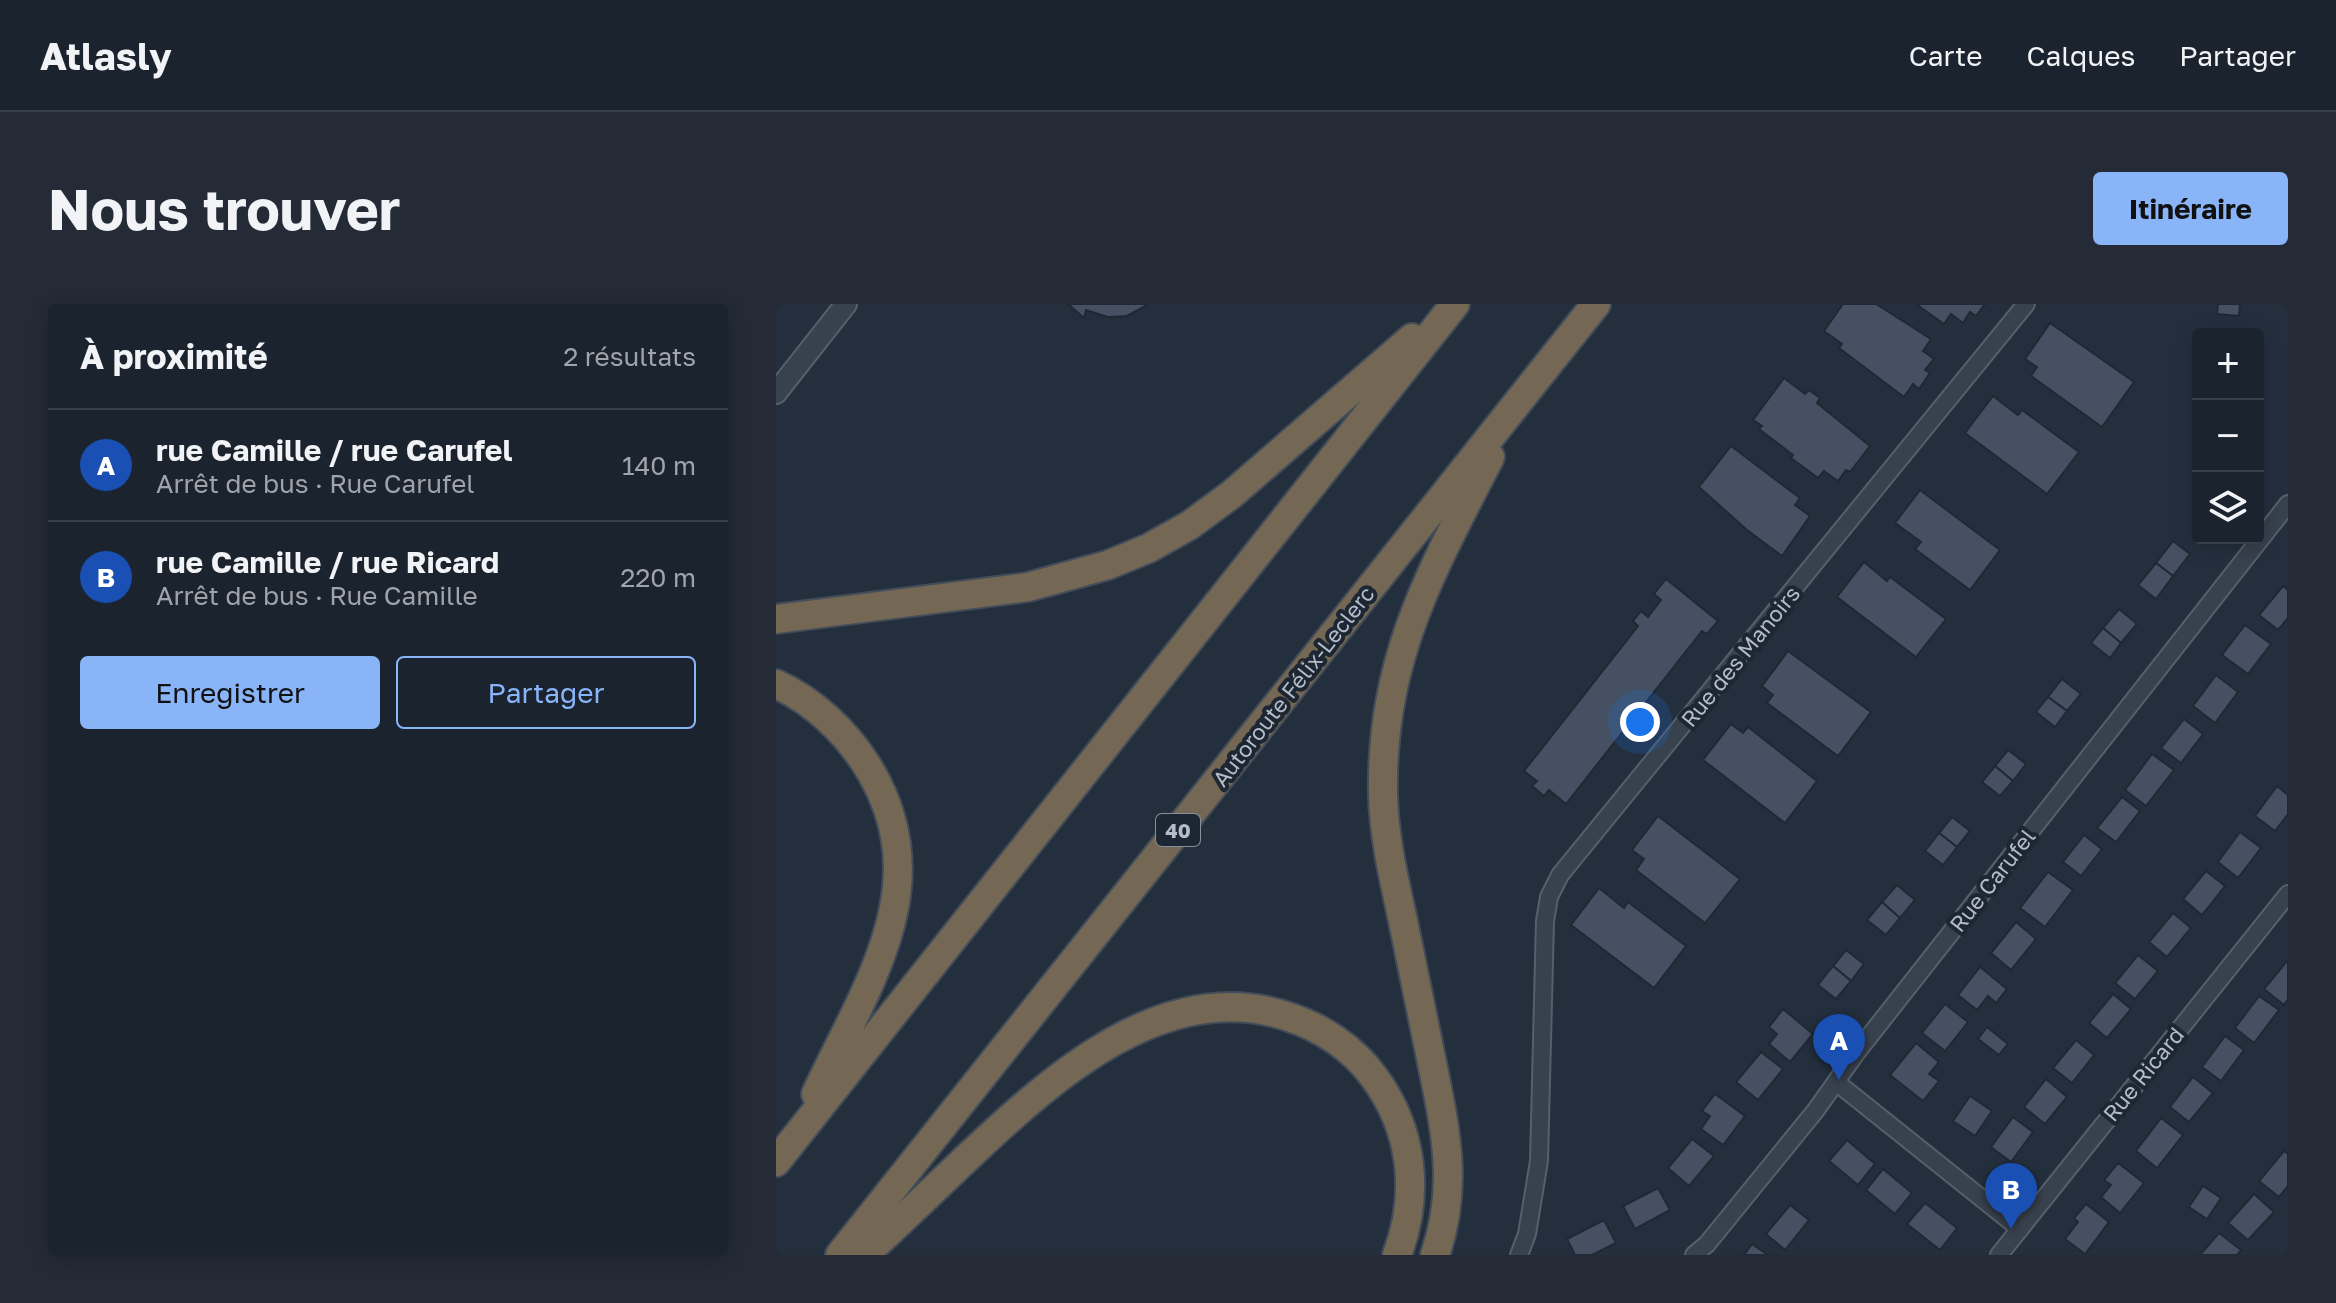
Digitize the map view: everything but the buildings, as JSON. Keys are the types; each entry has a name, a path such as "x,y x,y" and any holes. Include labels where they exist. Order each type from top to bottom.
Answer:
{"highway":[{"path":"776,619 1028,587 1093,570 1149,548 1190,525 1248,482 1453,304"},
{"path":"776,1162 1453,304"},
{"name":"Autoroute Félix-Leclerc","path":"840,1255 1596,304"},
{"path":"1435,1255 1446,1214 1449,1150 1389,850 1383,796 1384,749 1398,664 1417,605 1517,404"},
{"path":"776,684 803,699 824,716 861,756 887,806 898,852 896,907 886,944 795,1138"},
{"path":"864,1255 1018,1110 1084,1059 1128,1034 1173,1016 1224,1007 1262,1009 1312,1026 1359,1059 1382,1088 1400,1124 1410,1163 1408,1222 1397,1255"}],"street":[{"path":"776,393 846,304"},
{"name":"Rue des Manoirs","path":"1519,1255 1527,1234 1539,1161 1545,921 1549,897 1560,875 2026,304"},
{"name":"Rue Carufel","path":"1694,1255 1707,1244 1836,1082 2288,504"},
{"name":"Rue Ricard","path":"1999,1255 2288,894"},
{"path":"1836,1082 2020,1229"},
{"name":"Rue des Manoirs","path":"1527,1234 1534,1255"}],"place":[{"name":"rue Camille / rue Carufel","path":"1839,1080"},
{"name":"rue Camille / rue Ricard","path":"2011,1229"}]}
